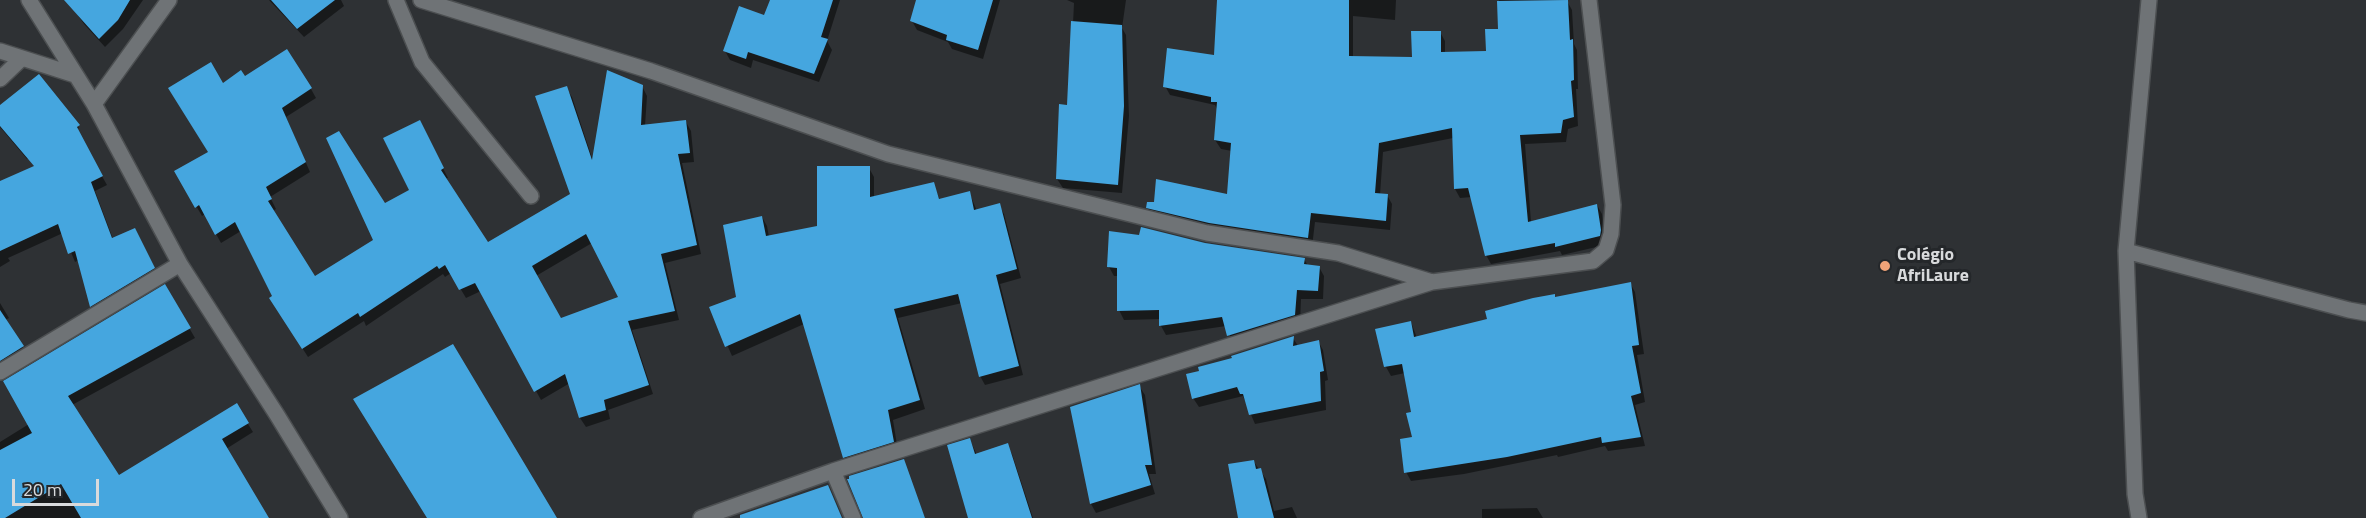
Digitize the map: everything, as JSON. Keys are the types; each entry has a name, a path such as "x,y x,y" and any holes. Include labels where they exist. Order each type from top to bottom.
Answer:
{"street":[{"path":"29,0 94,104 180,264 278,415 340,518"},
{"path":"94,104 169,0"},
{"path":"396,0 422,62 531,196"},
{"path":"422,0 651,71 888,154 1207,233 1338,253 1432,282"},
{"path":"701,518 833,471 1432,282 1593,261 1606,250 1611,234 1613,205 1589,0"},
{"path":"2139,518 2135,494 2126,251 2148,0"},
{"path":"0,51 75,75"},
{"path":"0,78 21,59"},
{"path":"2126,251 2366,313"},
{"path":"0,372 180,264"},
{"path":"833,471 853,518"}],"building":[{"path":"64,0 130,0 118,20 99,39"},
{"path":"271,0 335,0 297,29"},
{"path":"770,0 833,0 821,37 828,39 814,74 748,52 746,59 723,51 739,6 764,15"},
{"path":"916,0 993,0 978,50 946,40 947,35 910,21"},
{"path":"1217,0 1349,0 1349,56 1412,57 1411,31 1441,31 1441,52 1486,51 1485,29 1498,29 1497,1 1568,0 1570,40 1573,39 1574,80 1571,81 1574,117 1563,120 1561,133 1520,135 1528,222 1597,204 1600,236 1555,247 1555,243 1485,256 1468,188 1454,189 1452,128 1379,143 1375,193 1388,194 1386,221 1311,213 1308,238 1209,223 1146,208 1147,202 1154,202 1156,179 1227,194 1231,143 1214,140 1217,102 1211,102 1211,97 1163,87 1167,48 1214,55"},
{"path":"1071,21 1122,25 1124,106 1118,185 1056,179 1059,104 1067,105"},
{"path":"287,49 312,88 282,108 306,162 266,187 272,199 268,201 315,276 373,240 326,138 339,131 385,203 409,190 383,138 420,120 444,168 441,170 488,242 570,194 535,96 567,86 592,160 607,70 643,85 641,125 686,120 690,153 678,154 697,245 661,254 675,311 628,321 649,385 604,400 606,410 579,418 565,374 534,392 475,283 459,290 445,265 439,269 437,266 360,317 358,313 302,349 269,298 272,296 235,222 215,235 199,205 195,208 174,171 208,152 168,88 211,62 223,83 241,70 245,76","holes":["586,234 618,297 561,318 532,266"]},
{"path":"39,74 80,125 77,127 103,176 91,182 112,238 135,228 155,268 90,307 75,251 68,254 58,224 0,251 0,181 34,166 0,126 0,105"},
{"path":"817,166 870,166 870,197 934,182 939,199 970,191 974,210 1000,203 1017,269 996,275 1019,366 979,377 958,294 894,309 920,400 888,410 894,442 843,458 800,314 725,347 709,307 736,297 723,225 762,216 766,236 817,226"},
{"path":"1141,227 1205,243 1305,258 1304,264 1320,266 1318,291 1297,290 1295,315 1227,336 1222,317 1159,326 1159,310 1117,311 1117,268 1107,267 1109,231 1139,235"},
{"path":"1631,282 1639,345 1632,346 1641,393 1631,396 1641,437 1602,443 1601,437 1507,457 1404,473 1400,439 1412,437 1406,413 1411,412 1402,364 1384,367 1375,329 1411,321 1414,337 1487,319 1485,311 1533,298 1555,294 1555,297"},
{"path":"165,284 191,328 68,396 119,475 237,403 249,423 222,439 269,518 81,518 61,484 5,518 0,518 0,450 32,433 3,381"},
{"path":"0,310 24,346 0,361"},
{"path":"1294,336 1293,346 1319,340 1324,371 1320,372 1321,401 1249,415 1243,394 1240,394 1237,387 1192,399 1186,374 1199,371 1198,367 1232,358 1231,356"},
{"path":"453,344 557,518 427,518 353,399"},
{"path":"1140,384 1152,465 1145,465 1151,485 1090,504 1070,407"},
{"path":"970,438 975,454 1008,443 1032,518 968,518 947,445"},
{"path":"904,459 925,518 863,518 847,479 849,476"},
{"path":"1254,460 1256,469 1261,468 1274,518 1238,518 1228,464"},
{"path":"828,485 842,518 740,518 740,515"}],"place":[{"name":"Colégio AfriLaure","path":"1885,266"}]}
